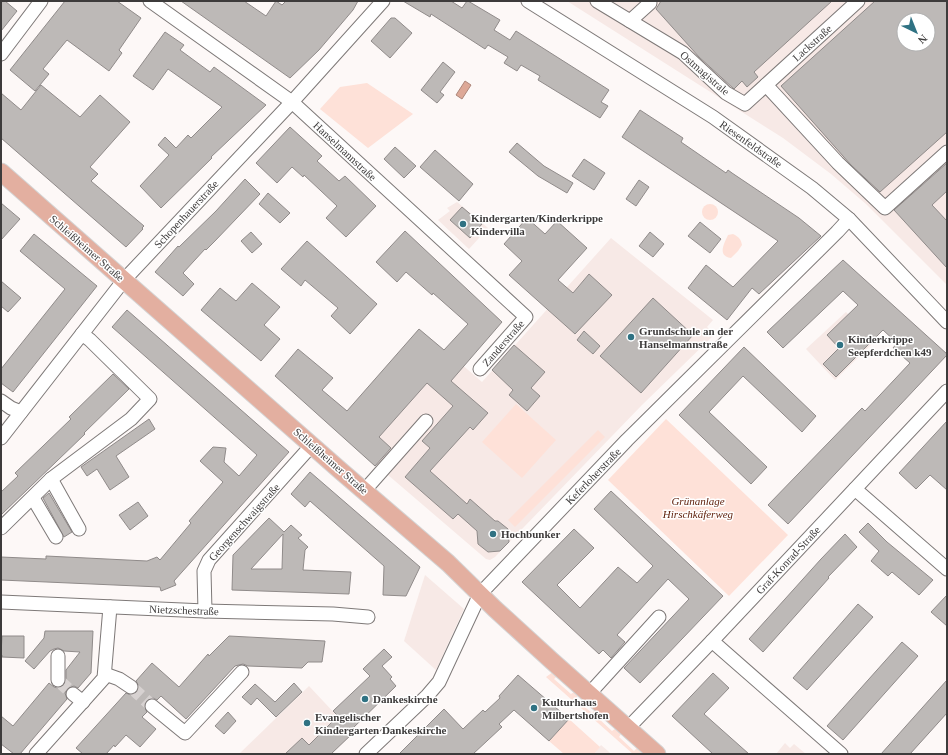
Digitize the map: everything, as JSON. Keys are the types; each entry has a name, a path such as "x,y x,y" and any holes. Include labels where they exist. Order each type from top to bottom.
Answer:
{"main road":[{"name":"Schleißheimer Straße","path":"1,172 448,563 552,662 657,754"}],"street":[{"path":"1,54 41,1"},
{"name":"Hanselmannstraße","path":"150,1 292,102 526,317"},
{"name":"Schopenhauerstraße","path":"1,438 124,280 292,102 383,1"},
{"name":"Riesenfeldstraße","path":"528,1 714,117 803,181 849,219 947,322"},
{"name":"Ostmagistrale","path":"597,1 683,53 726,93 745,104 766,85"},
{"name":"Lackstraße","path":"766,85 858,1"},
{"path":"630,22 650,3"},
{"path":"766,85 838,162 885,208 947,152"},
{"name":"Keferloherstraße","path":"366,754 427,696 439,682 480,594 628,440 849,219"},
{"name":"Zanderstraße","path":"480,369 526,317"},
{"path":"1,528 51,479 131,419 150,399 82,334"},
{"name":"Graf-Konrad-Straße","path":"628,728 856,489 947,391"},
{"path":"1,401 11,408 21,412"},
{"path":"364,491 426,421"},
{"name":"Georgenschwaigstraße","path":"205,611 205,566 312,445"},
{"path":"51,479 80,529"},
{"path":"856,489 947,569"},
{"path":"32,498 56,537"},
{"name":"Nietzschestraße","path":"1,602 205,611 333,614 368,617"},
{"path":"36,754 78,698 104,678 110,607"},
{"path":"589,694 659,617"},
{"path":"712,641 841,754"},
{"path":"58,656 58,680"},
{"path":"152,706 185,732 242,672"},
{"path":"105,674 119,679 131,687"}],"shaded area":[{"path":"567,1 947,1 947,285 866,204 831,174 783,138"},
{"path":"465,81 471,85 462,99 456,95"},
{"name":"Kindergarten/Kinderkrippe Kindervilla","path":"457,202 488,228 469,249 438,220 450,211 447,208"},
{"path":"611,238 713,320 707,327 715,334 642,405 495,557 490,560 486,559 318,415 332,398 347,411 419,329 433,341 436,360 445,350 482,382"},
{"name":"Kinderkrippe Seepferdchen k49","path":"846,312 875,341 835,380 806,349"},
{"path":"425,575 464,609 436,670 404,641"},
{"name":"Evangelischer Kindergarten Dankeskirche","path":"309,686 353,733 331,754 239,754"},
{"path":"785,743 790,748 794,744 806,754 776,754"},
{"path":"601,745 608,751 611,754 594,754"}],"green space":[{"path":"367,83 413,114 368,148 320,109 340,87"},
{"path":"707,204 713,204 718,209 716,218 713,220 707,220 702,215 702,209"},
{"path":"733,234 739,238 742,245 731,258 724,255 723,249 728,235"},
{"path":"516,404 556,440 522,478 482,442"},
{"name":"Grünanlage Hirschkäferweg","path":"666,419 788,535 729,596 608,480"},
{"path":"598,430 605,437 515,527 508,520"},
{"path":"553,672 557,676 554,679 571,694 574,692 578,696 575,699 592,713 595,710 600,715 598,718 612,731 615,729 621,734 619,737 634,751 637,748 642,753 633,754 546,677"},
{"path":"569,719 600,747 594,754 564,754 549,741"}],"building":[{"path":"1,1 5,1 17,11 1,31"},
{"path":"65,1 117,1 141,18 119,50 122,53 109,71 67,40 43,69 49,74 35,91 10,70"},
{"path":"181,1 244,1 266,16 276,1 282,5 286,1 358,1 353,10 319,50 290,78"},
{"path":"403,1 451,1 462,8 468,1 500,20 494,30 510,40 516,31 609,90 601,102 608,106 600,118 538,80 540,76 521,65 517,71 504,63 508,57 488,45 485,49 431,14 430,17"},
{"path":"661,1 832,1 754,72 758,77 747,87 742,81 734,89 699,57 656,9"},
{"path":"875,1 947,1 947,132 880,192 851,165 781,86"},
{"path":"391,18 395,18 412,33 390,58 371,41"},
{"path":"165,32 184,45 180,50 210,72 214,67 266,105 211,157 212,158 161,208 140,186 169,155 158,145 165,137 176,148 188,135 191,138 222,107 168,69 153,90 133,76"},
{"path":"443,62 455,72 440,92 444,95 437,103 421,90"},
{"path":"41,85 80,117 100,95 130,122 90,167 98,174 91,181 144,226 126,247 1,138 1,93 21,110"},
{"path":"640,110 683,138 681,142 726,173 728,170 799,218 821,236 759,294 752,288 727,320 688,288 706,265 733,287 778,241 622,137"},
{"path":"290,127 322,156 317,161 339,181 345,176 376,206 346,237 326,218 337,206 304,175 303,177 292,167 277,183 256,163"},
{"path":"517,143 544,166 573,183 567,193 538,176 509,152"},
{"path":"395,147 416,166 404,178 384,159"},
{"path":"435,150 473,184 459,201 420,167"},
{"path":"584,159 605,173 594,190 572,176"},
{"path":"947,163 947,191 932,205 947,221 947,268 894,210"},
{"path":"245,179 260,194 183,273 194,284 183,296 155,272 178,246 179,247 216,211"},
{"path":"639,180 649,187 636,206 626,199"},
{"path":"268,193 290,213 280,223 259,204"},
{"path":"1,203 20,219 1,240"},
{"path":"462,207 482,224 470,238 450,220"},
{"path":"527,218 545,234 557,221 587,248 558,280 573,293 589,274 612,295 575,334 509,275 522,261 504,244"},
{"path":"700,222 721,239 710,253 688,236"},
{"path":"405,231 502,322 451,381 488,413 473,430 470,427 430,471 467,504 470,499 495,521 498,521 508,529 509,542 500,551 488,552 478,544 477,531 458,514 453,519 405,477 430,448 422,441 453,406 427,383 379,437 391,448 375,466 275,376 298,349 333,378 322,390 347,411 419,329 444,350 468,324 433,293 432,295 406,272 397,282 376,262"},
{"path":"251,232 262,244 252,253 241,241"},
{"path":"650,232 664,244 653,257 639,246"},
{"path":"34,234 97,286 13,392 1,383 1,369 65,289 20,251"},
{"path":"307,241 377,304 350,334 331,316 338,308 305,280 301,286 281,269"},
{"path":"843,260 947,355 788,524 768,505 862,408 865,411 910,363 893,348 897,343 883,330 836,377 823,364 839,348 827,335 858,305 843,291 783,348 767,332"},
{"path":"1,281 21,298 8,312 1,306"},
{"path":"252,283 280,307 264,325 280,339 261,361 201,310 220,288 236,301"},
{"path":"653,298 693,335 641,393 600,356"},
{"path":"127,310 289,452 174,581 176,585 161,591 160,587 1,580 1,557 46,559 46,556 147,561 157,557 160,560 191,523 189,521 223,482 200,461 213,447 226,448 224,462 239,476 257,455 112,327"},
{"path":"584,331 600,346 593,354 577,340"},
{"path":"514,345 545,372 531,388 540,396 527,411 509,395 513,390 492,370"},
{"path":"744,347 816,416 802,432 743,376 709,412 767,467 751,484 679,415"},
{"path":"113,374 129,389 84,433 85,434 1,515 1,492 18,476 15,473 71,419 69,417"},
{"path":"149,419 155,429 116,456 129,477 110,490 97,469 87,476 81,467"},
{"path":"947,421 947,490 930,475 916,489 899,473"},
{"path":"310,472 420,567 406,596 383,595 384,566 310,501 305,507 291,494"},
{"path":"611,491 723,596 640,683 624,668 689,599 668,579 617,635 625,642 611,658 603,650 599,654 522,582 574,529 594,548 557,585 580,608 618,567 637,583 653,566 594,509"},
{"path":"49,493 72,532 64,537 43,498"},
{"path":"138,502 148,516 130,530 119,515"},
{"path":"269,518 284,532 291,525 302,535 298,538 308,547 305,550 303,570 351,572 349,594 232,590 233,555","holes":["283,534 282,569 251,569"]},
{"path":"868,523 887,542 933,580 919,595 892,572 888,576 871,561 879,551 859,532"},
{"path":"845,534 857,547 828,577 829,578 763,652 749,639"},
{"path":"947,595 947,626 931,612"},
{"path":"858,604 873,617 807,690 793,678"},
{"path":"45,631 93,631 91,673 78,688 74,686 67,689 65,693 67,699 20,754 14,754 1,744 1,716 13,726 49,683 54,687 62,687 66,680 66,670 80,652 64,651 58,648 54,649 50,651 34,669 25,661 44,638"},
{"path":"2,636 24,636 24,658 2,657"},
{"path":"229,636 325,641 322,662 308,662 302,668 248,666 243,664 235,666 186,719 161,696 157,700 153,698 146,701 144,705 147,712 142,717 156,729 140,747 126,735 106,754 83,754 76,748 126,693 131,695 137,692 139,687 136,681 152,663 179,687 208,654 209,656"},
{"path":"902,642 918,656 843,740 827,726"},
{"path":"384,649 392,657 382,666 392,677 390,679 396,686 351,730 353,733 331,754 285,754 302,738 309,745 338,716 333,711 370,676 363,669"},
{"path":"713,673 729,688 704,714 749,754 713,754 672,716"},
{"path":"518,675 569,719 549,741 514,710 499,724 502,727 473,754 399,754 444,709 463,729 483,710 485,712 500,698 499,696"},
{"path":"947,680 947,713 910,754 881,754"},
{"path":"294,683 302,692 276,717 257,698 251,705 242,697 255,684 275,702"},
{"path":"228,712 236,721 224,734 215,726"}],"tunnel":[{"path":"58,680 73,694"},
{"path":"131,687 152,706"}],"place":[{"name":"Kindergarten/Kinderkrippe Kindervilla","path":"463,224"},
{"name":"Grundschule an der Hanselmannstraße","path":"631,337"},
{"name":"Kinderkrippe Seepferdchen k49","path":"840,345"},
{"name":"Hochbunker","path":"493,534"},
{"name":"Dankeskirche","path":"365,699"},
{"name":"Kulturhaus Milbertshofen","path":"534,708"},
{"name":"Evangelischer Kindergarten Dankeskirche","path":"307,723"}]}
